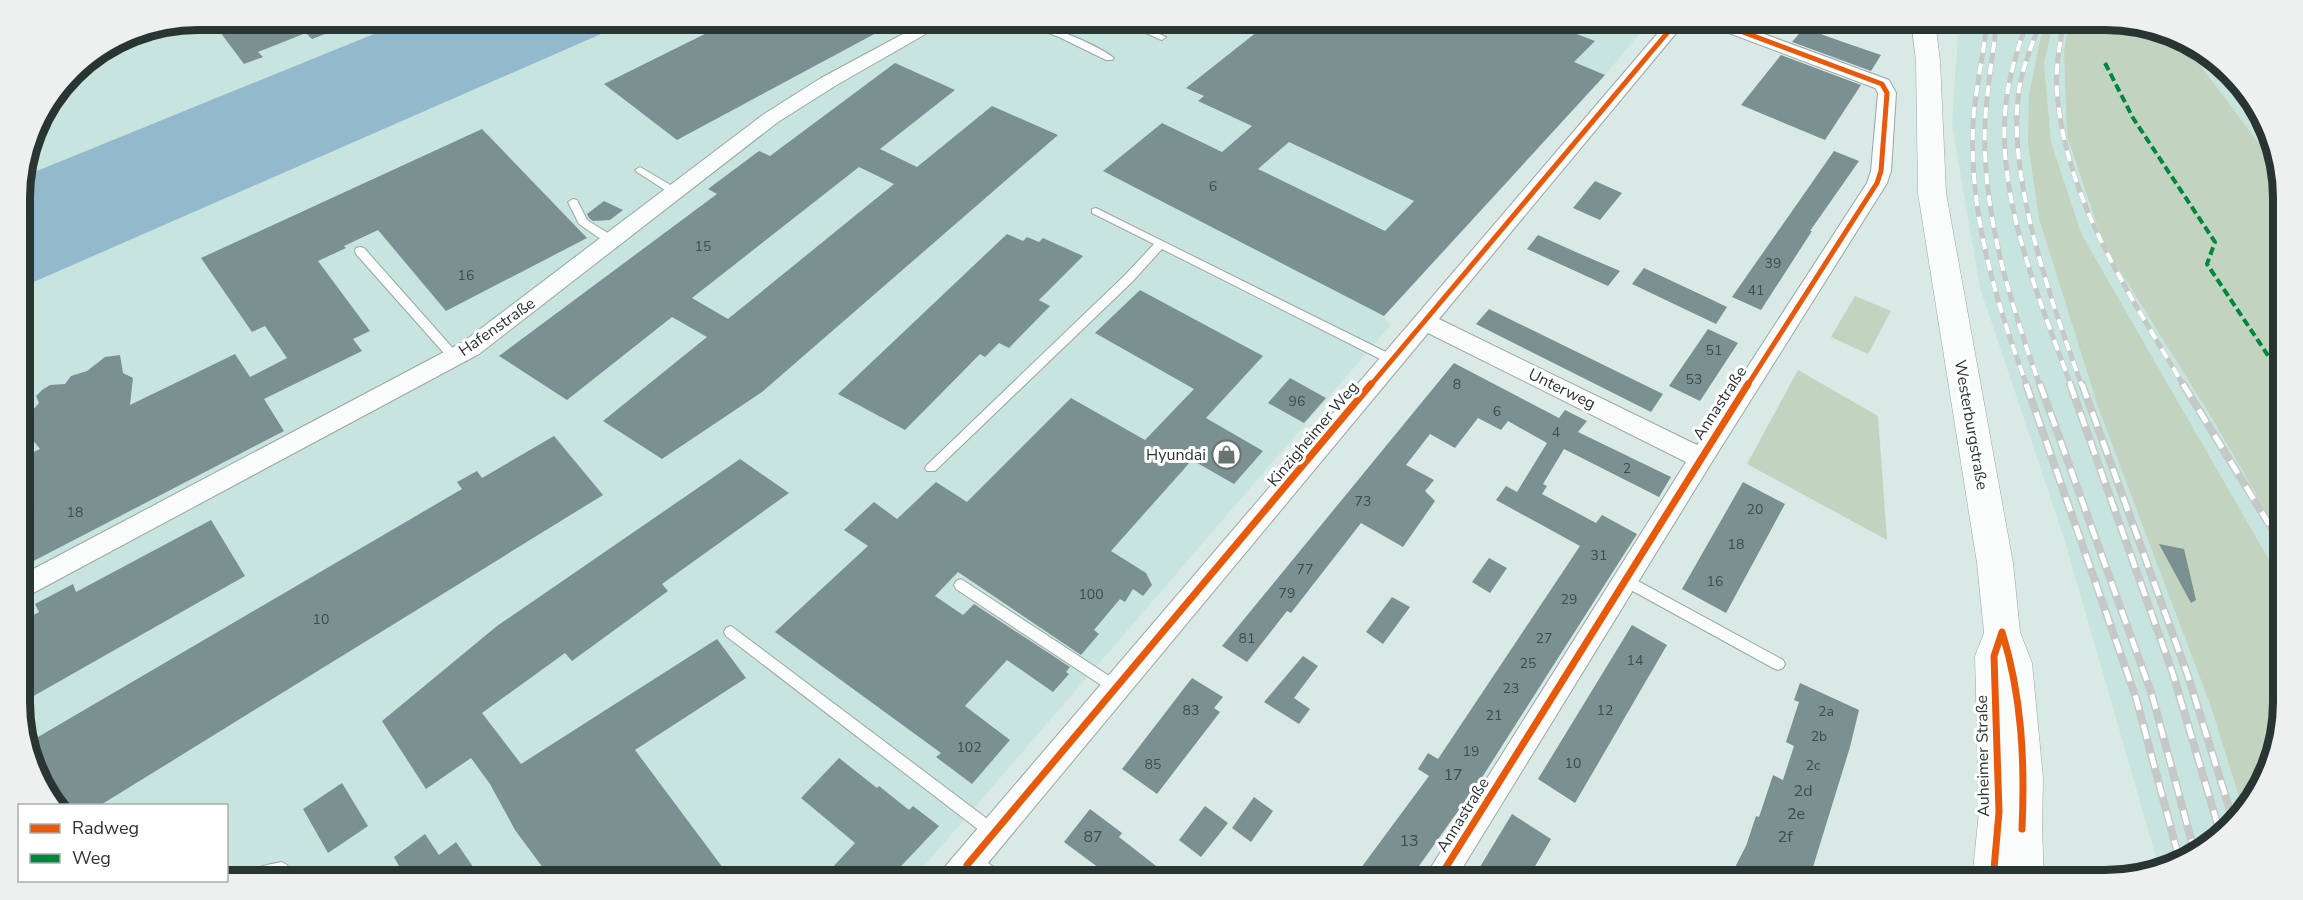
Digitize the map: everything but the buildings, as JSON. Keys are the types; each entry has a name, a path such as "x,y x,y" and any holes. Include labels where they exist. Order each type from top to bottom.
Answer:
{"main road":[{"name":"Westerburgstraße","path":"1921,30 1928,61 1932,193 1995,563 2002,632 2013,663 2024,778 2023,870"},
{"name":"Auheimer Straße","path":"1994,870 1999,812 1994,656 2002,632"}],"street":[{"name":"Hafenstraße","path":"30,584 454,357 514,316 795,102 923,30"},
{"name":"Kinzigheimer Weg","path":"972,870 994,833 1115,687 1670,30"},
{"name":"Annastraße","path":"1444,870 1701,458 1877,183 1884,162 1887,93 1877,81 1738,30"},
{"name":"Unterweg","path":"1424,321 1701,458"}],"lane":[{"path":"1047,30 1109,58"},
{"path":"1146,30 1162,37"},
{"path":"640,170 675,192"},
{"path":"573,202 584,222 612,241"},
{"path":"1096,211 1392,360"},
{"path":"931,468 1128,279 1161,243"},
{"path":"360,251 454,357"},
{"path":"1625,580 1778,664"},
{"path":"961,585 1115,687"},
{"path":"731,632 994,833"}],"shaded area":[{"path":"383,30 32,173 47,124 72,87 105,58 134,43 176,31"},
{"path":"610,30 1643,30 1605,75 1384,316 1390,326 921,870 228,870 228,804 65,804 47,776 31,724 30,284"},
{"path":"1958,30 2045,30 2041,36 2039,219 2099,410 2211,707 2240,801 2207,835 2189,847 2157,861 2064,538 1980,288 1952,123"},
{"path":"2045,30 2052,30 2044,63 2051,142 2082,235 2273,567 2272,724 2256,776 2240,801 2211,707 2099,410 2039,219 2028,143 2029,95 2041,36"},
{"path":"2052,30 2067,30 2064,51 2212,418 2273,524 2273,567 2082,235 2051,143 2044,63"},
{"path":"2067,30 2127,31 2179,47 2194,56 2266,153 2272,176 2273,198 2273,524 2212,418 2104,245 2067,136 2064,51"},
{"path":"2194,56 2224,79 2238,96 2260,134 2266,153"},
{"path":"1855,296 1891,311 1868,354 1831,337"},
{"path":"1798,370 1878,416 1887,540 1747,464"}],"water":[{"path":"383,30 610,30 30,284 32,173"}],"railway":[{"path":"1986,30 1973,124 1975,191 1995,290 2027,386"},
{"path":"1996,30 1985,119 1987,182 2003,271 2040,386"},
{"path":"2025,30 2014,61 2007,93 2004,138 2007,174 2023,247 2071,386"},
{"path":"2038,30 2019,89 2017,124 2019,161 2034,240 2082,386"},
{"path":"2063,30 2057,65 2057,92 2063,132 2073,172 2087,209 2122,282 2184,386"},
{"path":"2227,83 2239,98"},
{"path":"2026,384 2136,698 2178,853"},
{"path":"2040,384 2152,695 2192,845"},
{"path":"2070,384 2173,674 2218,826"},
{"path":"2082,384 2188,676 2231,813"},
{"path":"2183,384 2273,531"}],"marked path":[{"path":"2105,63 2133,118 2215,242 2207,264 2273,363"}],"cycle path":[{"path":"967,865 1670,30"},
{"path":"1444,870 1701,458 1877,183 1881,171 1887,93 1882,84 1738,30"},
{"path":"2002,632 2014,678 2021,729 2022,829"},
{"path":"1994,870 1999,812 1994,656 2002,632"}],"place":[{"name":"Hyundai","path":"1227,455"}]}
